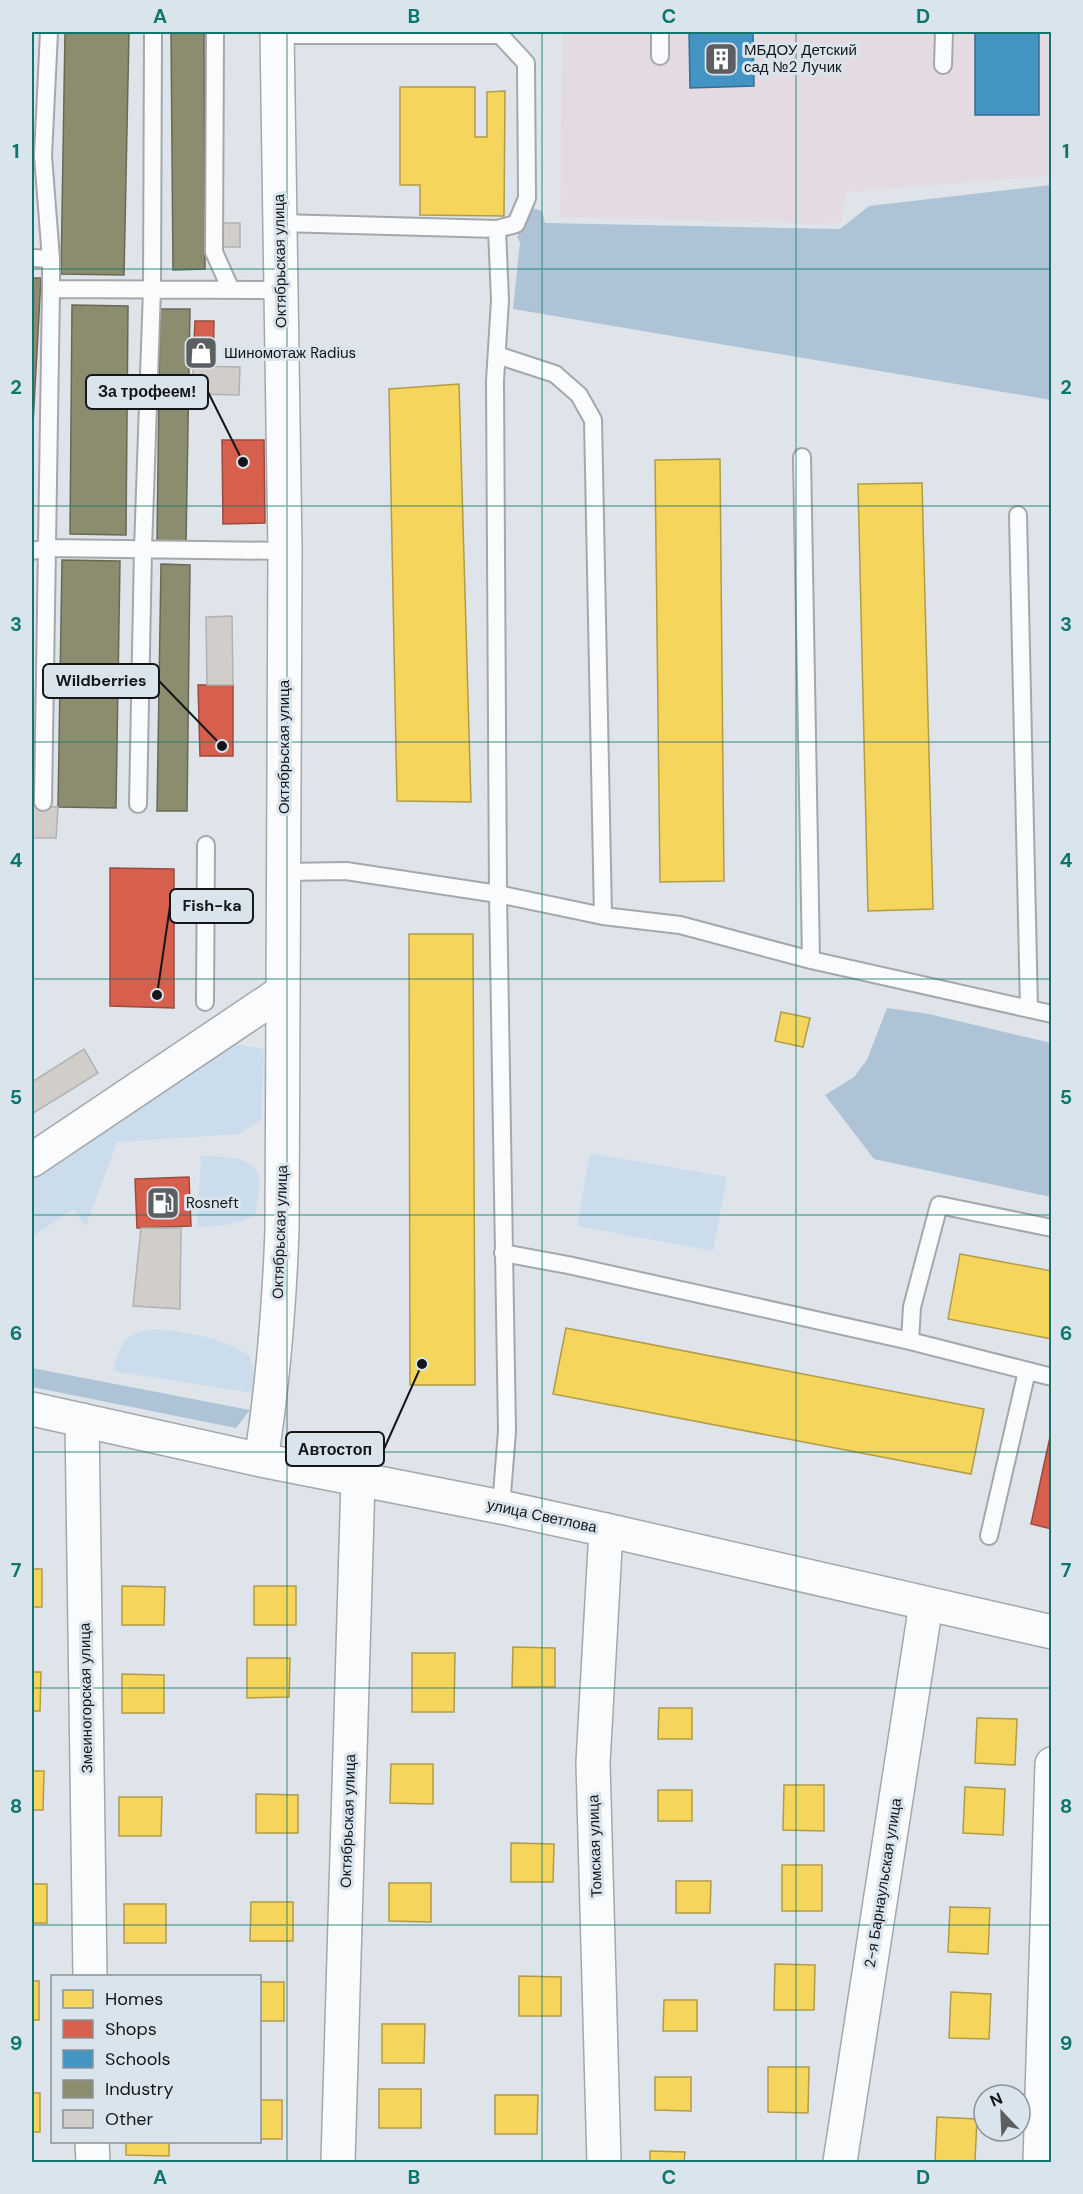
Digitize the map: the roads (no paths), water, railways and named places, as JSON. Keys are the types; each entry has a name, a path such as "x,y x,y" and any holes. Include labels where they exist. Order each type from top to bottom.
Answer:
{"street":[{"name":"Октябрьская улица","path":"261,1461 277,1334 282,1231 285,551 277,33"},
{"path":"32,1160 282,992"},
{"name":"улица Светлова","path":"32,1409 261,1461 501,1507 1052,1632"},
{"name":"Змеиногорская улица","path":"82,1420 90,1975"},
{"name":"Октябрьская улица","path":"338,2163 358,1480"},
{"name":"Томская улица","path":"604,2163 593,1763 606,1530"},
{"name":"2-я Барнаульская улица","path":"840,2163 926,1604"},
{"path":"1040,2163 1052,1764"},
{"path":"92,2143 93,2163"}],"lane":[{"path":"43,802 39,549 51,259 37,156 49,32"},
{"path":"138,804 143,549 152,289 153,32"},
{"path":"215,32 214,252 231,290"},
{"path":"660,32 660,56"},
{"path":"944,32 944,65"},
{"path":"277,33 500,33 526,63 527,198 516,224 497,229 280,223"},
{"path":"497,229 500,300 495,381 498,894 507,1431 501,1507"},
{"path":"32,258 51,259"},
{"path":"51,289 280,290"},
{"path":"497,355 555,374 579,395 593,420 603,916"},
{"path":"802,457 811,960"},
{"path":"1018,515 1029,1009"},
{"path":"39,549 285,551"},
{"path":"205,1002 206,845"},
{"path":"284,872 346,871 498,894 603,916 680,924 811,960 1052,1014"},
{"path":"910,1341 912,1307 939,1204 1052,1228"},
{"path":"503,1253 568,1265 910,1341 1052,1377"},
{"path":"989,1536 1027,1371"}],"place":[{"name":"МБДОУ Детский сад №2 Лучик","path":"721,59"},
{"name":"Шиномотаж Radius","path":"201,353"},
{"name":"За трофеем!","path":"243,462"},
{"name":"Wildberries","path":"222,746"},
{"name":"Fish-ka","path":"157,995"},
{"name":"Rosneft","path":"163,1203"},
{"name":"Автостоп","path":"422,1364"}]}
